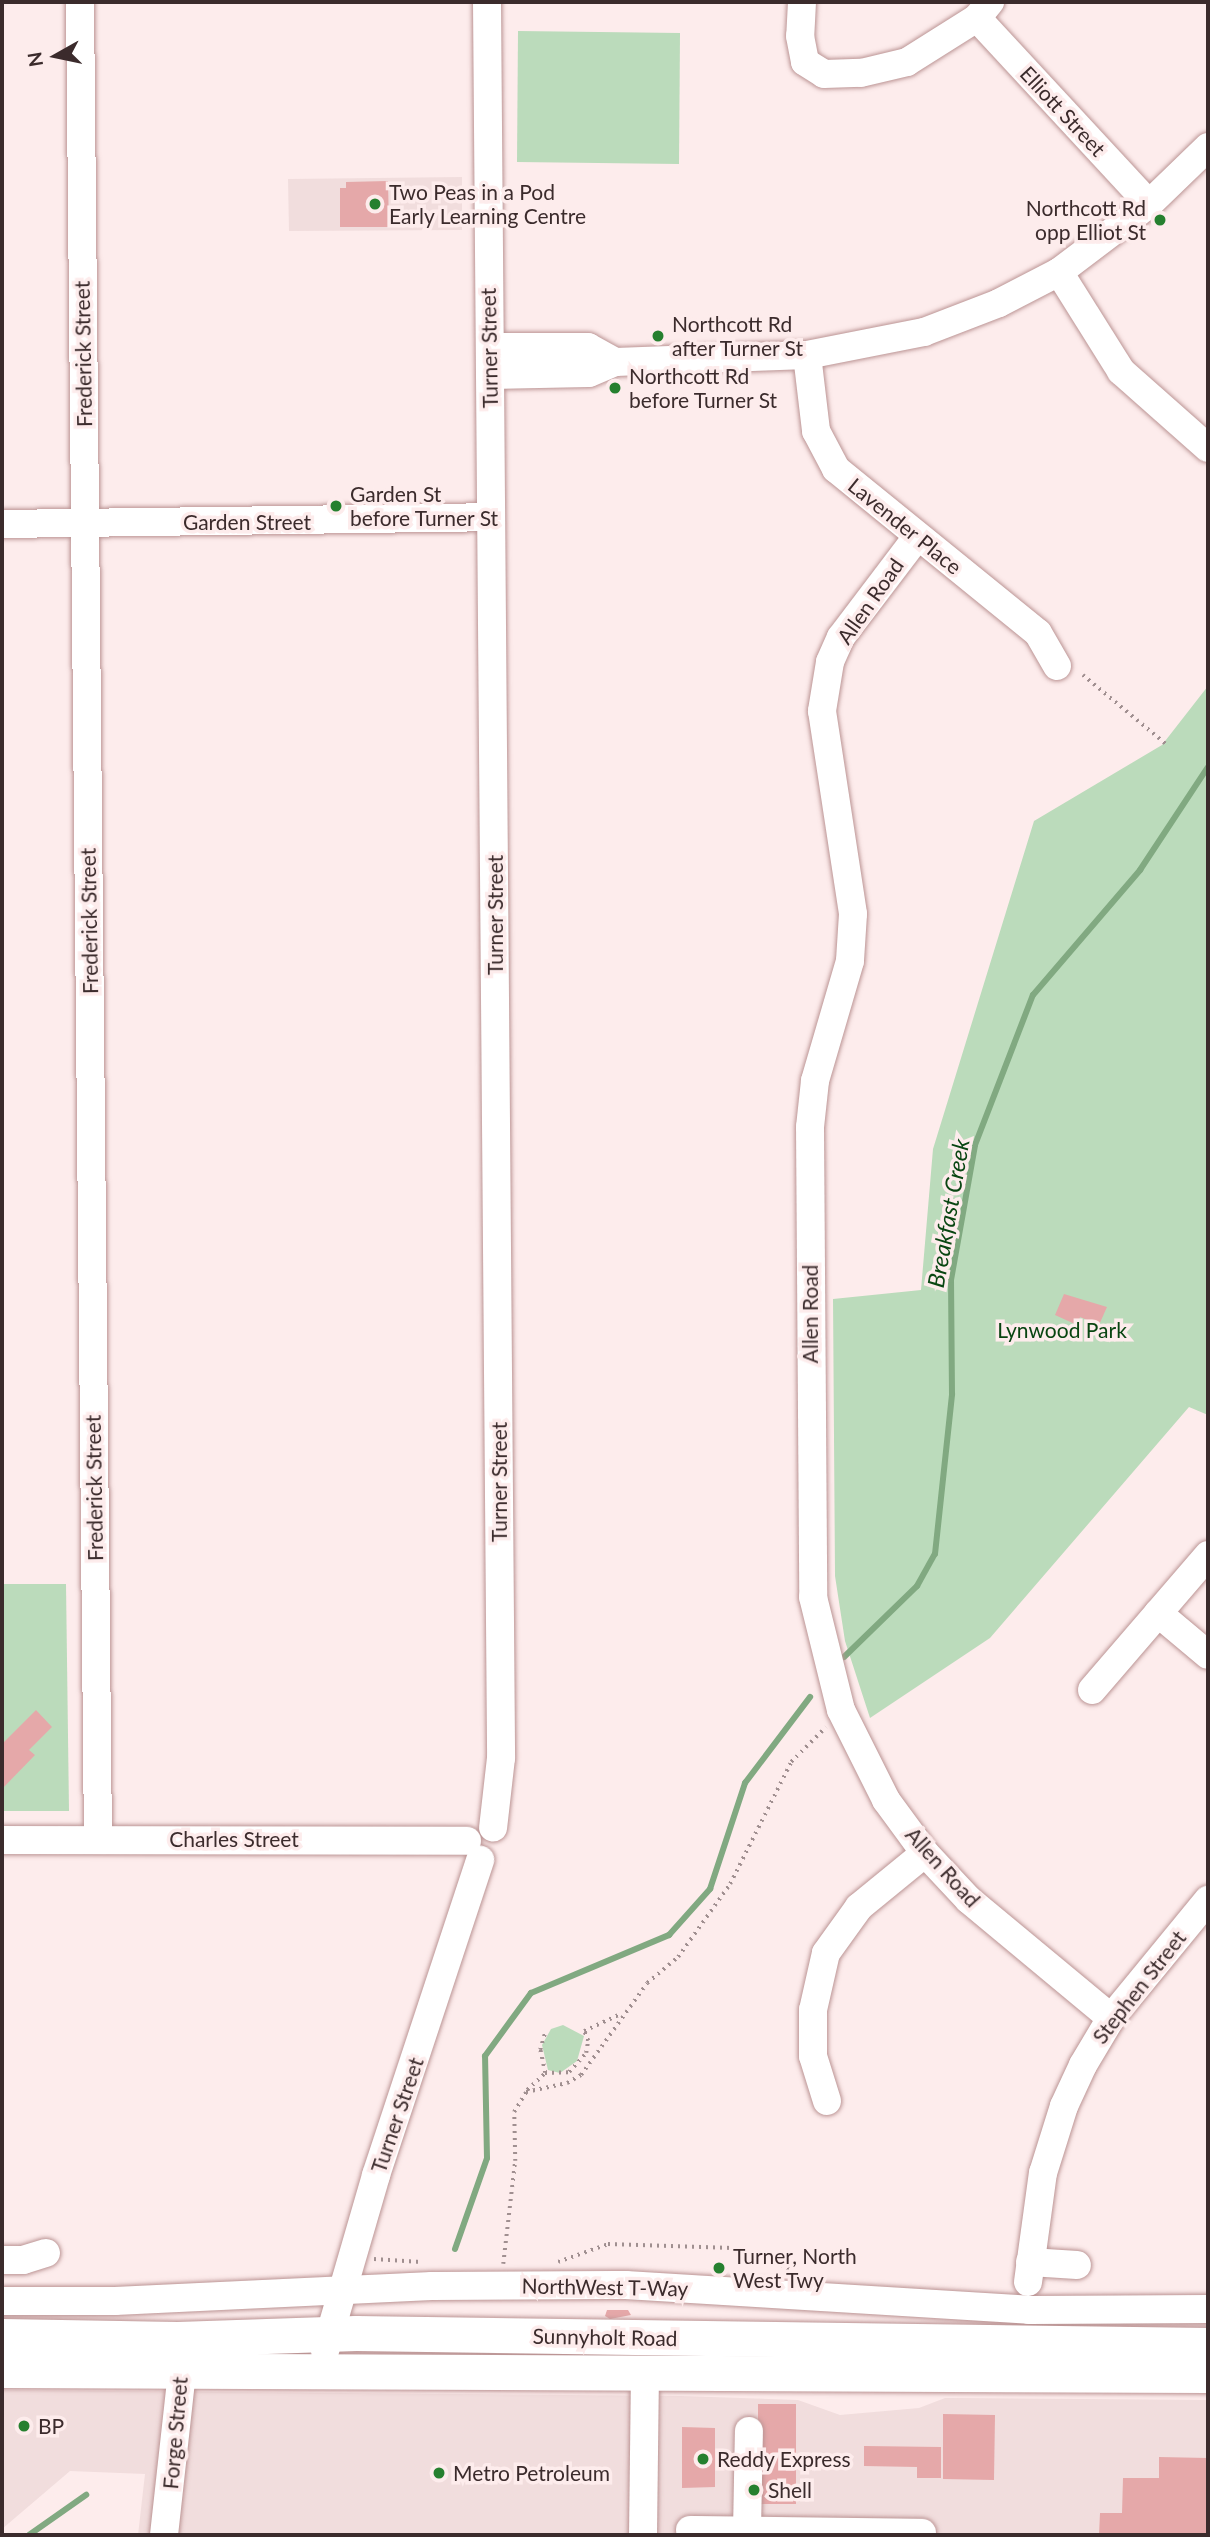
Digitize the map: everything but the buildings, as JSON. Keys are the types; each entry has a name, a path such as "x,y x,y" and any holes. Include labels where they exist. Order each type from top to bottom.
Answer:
{"main road":[{"name":"Sunnyholt Road","path":"2,2336 112,2338 329,2333 1208,2345"},
{"name":"Sunnyholt Road","path":"2,2370 645,2375 1208,2375"}],"street":[{"name":"Frederick Street","path":"80,2 97,1840"},
{"name":"Turner Street","path":"321,2371 329,2333 473,1851 476,1827 493,1828 501,1758 487,2"},
{"path":"802,2 800,36 805,62 824,74 861,73 906,62 983,10"},
{"name":"Elliott Street","path":"983,10 1149,204"},
{"path":"490,375 589,373 615,362 807,355 925,332 999,303 1059,272 1149,204 1208,147"},
{"path":"1059,272 1121,371 1208,448"},
{"path":"490,347 589,347 615,362"},
{"name":"Lavender Place","path":"807,355 813,418 828,458 846,479 1038,633 1070,670"},
{"name":"Garden Street","path":"2,524 491,517"},
{"name":"Allen Road","path":"917,537 842,637 826,679 822,712 853,914 849,961 820,1062 811,1111 810,1545 818,1628 841,1710 871,1775 925,1853 969,1900 1111,2018"},
{"path":"1092,1690 1208,1555"},
{"path":"1158,1613 1208,1655"},
{"name":"Charles Street","path":"2,1840 97,1840 473,1851"},
{"path":"827,2101 813,2056 813,2010 826,1953 859,1907 925,1853"},
{"name":"Stephen Street","path":"1077,2265 1029,2272 1038,2199 1056,2129 1083,2065 1111,2018 1208,1900"},
{"path":"2,2260 23,2260 46,2253"},
{"name":"NorthWest T-Way","path":"2,2301 343,2292 432,2286 626,2285 1029,2310 1208,2309"},
{"name":"Forge Street","path":"112,2338 143,2355 171,2356 182,2371 164,2535"},
{"path":"643,2535 645,2375"},
{"path":"747,2531 749,2431"},
{"path":"690,2530 922,2533"}],"path":[{"path":"1070,670 1166,744"},
{"path":"526,2092 567,2083 580,2075 647,1983 678,1957 730,1884 791,1762 828,1726"},
{"path":"503,2267 515,2161 514,2112 526,2092 545,2073 569,2072 586,2053 589,2041 584,2031 622,2014"},
{"path":"545,2032 540,2050 545,2073"}],"shaded area":[{"name":"Two Peas in a Pod Early Learning Centre","path":"462,177 462,230 289,231 288,179"},
{"path":"2,2390 680,2396 798,2400 840,2415 919,2408 945,2398 1208,2400 1208,2535 138,2535 145,2474 70,2471 2,2529"}],"green space":[{"path":"518,31 680,33 679,164 517,162"},
{"name":"Lynwood Park","path":"1208,686 1208,1415 1189,1407 990,1638 870,1718 845,1641 835,1576 833,1299 921,1290 933,1149 1034,821 1162,745"},
{"path":"2,1584 66,1584 69,1811 2,1811"},
{"path":"563,2025 584,2036 577,2061 560,2073 548,2070 542,2045 551,2029"}],"waterway":[{"name":"Breakfast Creek","path":"844,1657 917,1586 935,1554 952,1394 951,1280 975,1145 1033,995 1140,870 1208,767"},
{"name":"Breakfast Creek","path":"455,2249 487,2158 485,2056 531,1993 669,1935 710,1889 745,1783 810,1697"},
{"name":"Breakfast Creek","path":"29,2535 86,2495"}],"place":[{"name":"Two Peas in a Pod Early Learning Centre","path":"375,204"},
{"name":"Northcott Rd opp Elliot St","path":"1160,220"},
{"name":"Northcott Rd after Turner St","path":"658,336"},
{"name":"Northcott Rd before Turner St","path":"615,388"},
{"name":"Garden St before Turner St","path":"336,506"},
{"name":"Turner, North West Twy","path":"719,2268"},
{"name":"BP","path":"24,2426"},
{"name":"Reddy Express","path":"703,2459"},
{"name":"Metro Petroleum","path":"439,2473"},
{"name":"Shell","path":"754,2490"}]}
